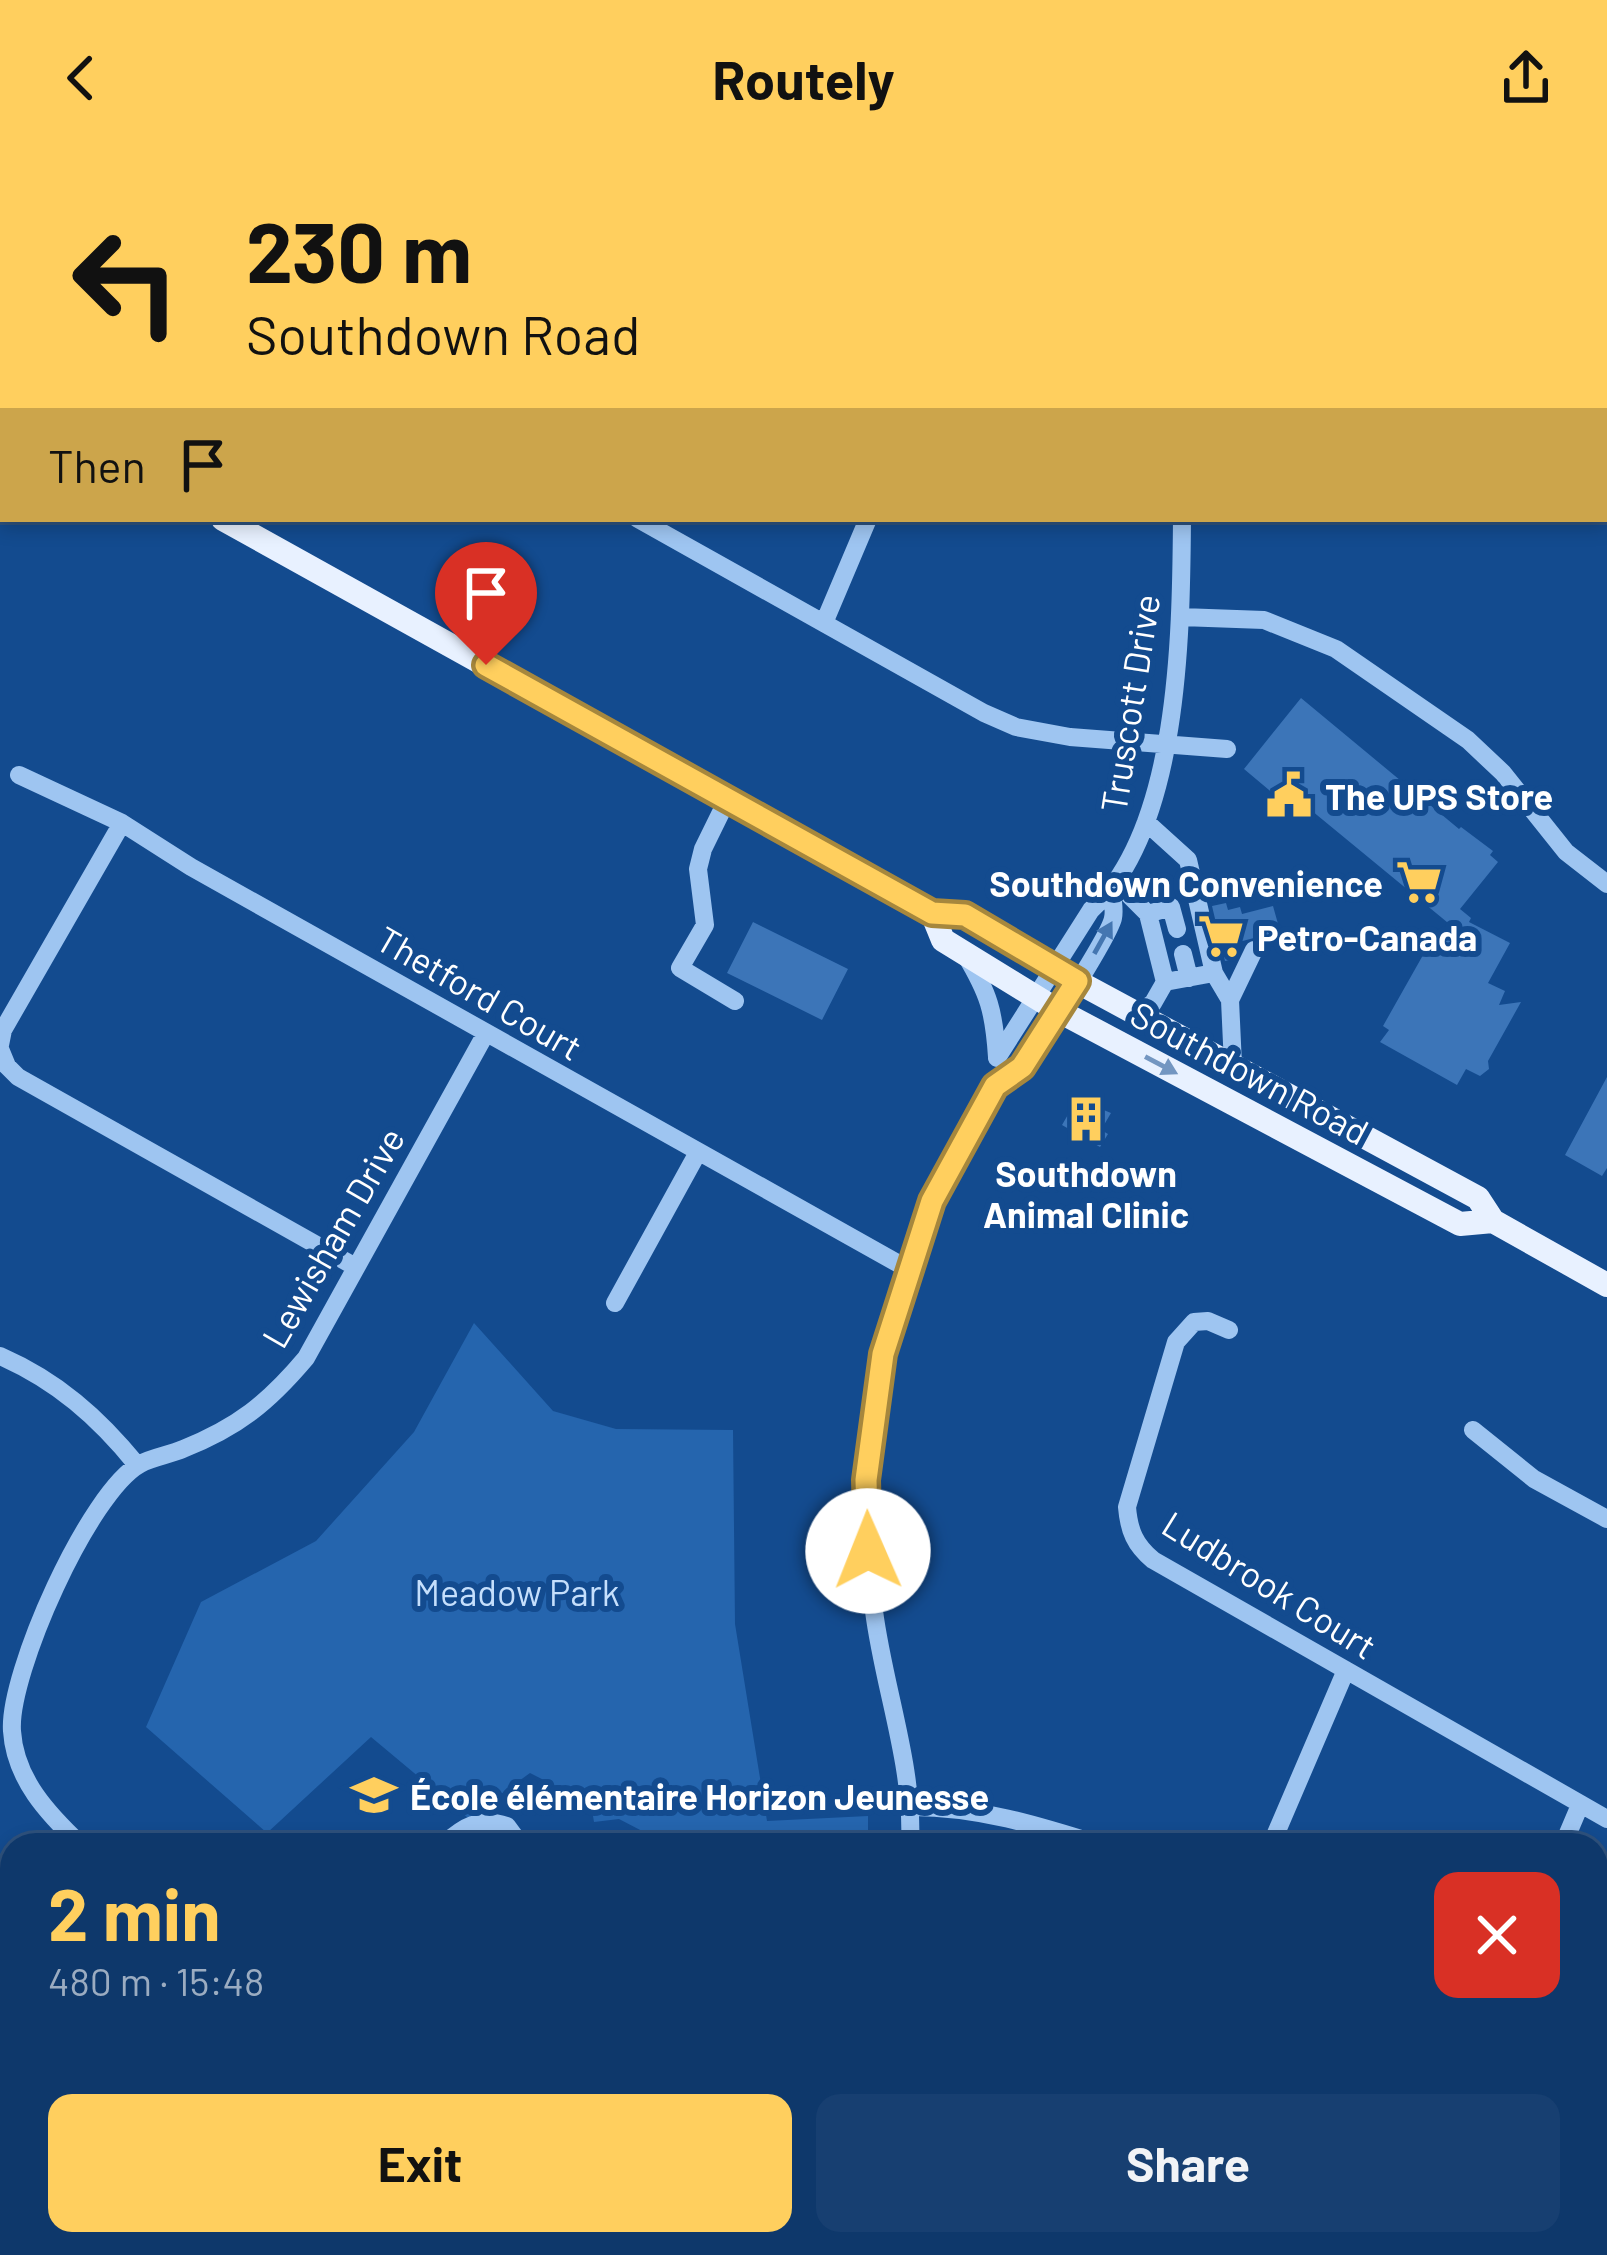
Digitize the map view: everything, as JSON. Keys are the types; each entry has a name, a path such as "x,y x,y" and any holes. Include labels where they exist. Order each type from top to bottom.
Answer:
{"main road":[{"name":"Southdown Road","path":"228,522 932,913 965,915 1052,968 1478,1198 1493,1222 1607,1285"},
{"name":"Southdown Road","path":"932,913 943,940 1057,1010 1460,1224 1493,1222"}],"street":[{"path":"643,522 1016,727 1070,737 1228,749"},
{"path":"824,623 867,522"},
{"name":"Truscott Drive","path":"911,1833 912,1807 874,1614 866,1480 883,1354 932,1201 995,1086 997,1058 1090,910 1114,886 1147,822 1157,790 1181,617 1182,522"},
{"path":"1181,617 1264,620 1336,649 1468,740 1502,773 1566,852 1607,884"},
{"name":"Thetford Court","path":"19,775 122,823 190,867 908,1269"},
{"path":"728,798 698,869 705,926 680,968 735,1001"},
{"path":"1147,822 1188,860 1214,974 1229,1000 1233,1065"},
{"path":"122,823 3,1030 0,1047 7,1066 354,1266"},
{"path":"1114,886 1148,914 1165,982 1153,1003 1138,1013"},
{"name":"Truscott Drive","path":"995,1086 1022,1067 1077,981 1114,918 1114,886"},
{"path":"1148,914 1198,901"},
{"path":"1171,908 1177,928"},
{"path":"1229,1000 1254,950"},
{"path":"964,953 995,1017 997,1058"},
{"path":"1183,954 1189,978"},
{"path":"1165,982 1214,974"},
{"name":"Lewisham Drive","path":"137,1465 229,1429 272,1398 306,1358 486,1033"},
{"path":"615,1303 697,1154"},
{"name":"Ludbrook Court","path":"1229,1330 1208,1321 1194,1322 1176,1342 1127,1508 1128,1527 1139,1548 1607,1819"},
{"path":"0,1356 81,1404 137,1465 76,1544 24,1662 6,1734 34,1795 70,1833"},
{"path":"1473,1430 1534,1479 1607,1519"},
{"path":"1276,1833 1346,1670"},
{"path":"1568,1833 1580,1805"},
{"path":"912,1807 954,1807 1061,1833"},
{"path":"456,1833 482,1821 507,1826 512,1833"}],"green space":[{"name":"Meadow Park","path":"474,1323 553,1411 616,1429 733,1430 735,1624 767,1821 868,1816 868,1833 646,1833 619,1819 594,1822 591,1804 530,1773 468,1818 371,1737 267,1833 146,1727 201,1602 316,1541 414,1432"}],"building":[{"path":"1301,698 1459,829 1493,851 1490,855 1498,862 1460,909 1471,918 1469,922 1510,943 1488,983 1505,991 1499,1005 1521,1002 1488,1061 1489,1069 1480,1076 1466,1069 1457,1085 1380,1042 1389,1030 1383,1026 1427,948 1439,955 1453,927 1306,806 1299,815 1244,769"},
{"path":"1226,903 1228,910 1240,907 1242,914 1273,906 1280,931 1235,943 1235,959 1225,961 1212,906"},
{"path":"753,922 848,969 822,1020 727,973"},
{"path":"1607,1077 1607,1168 1602,1176 1565,1155"},
{"name":"Southdown Animal Clinic","path":"1077,1099 1111,1113 1101,1130 1108,1134 1100,1147 1062,1125"}],"place":[{"name":"The UPS Store","path":"1289,795"},
{"name":"Southdown Convenience","path":"1419,882"},
{"name":"Petro-Canada","path":"1221,936"},
{"name":"Southdown Animal Clinic","path":"1086,1119"},
{"name":"École élémentaire Horizon Jeunesse","path":"374,1795"}],"route":[{"path":"486,665 932,913 965,915 1077,981 1022,1067 995,1086 932,1201 883,1354 866,1480 868,1551"}]}
